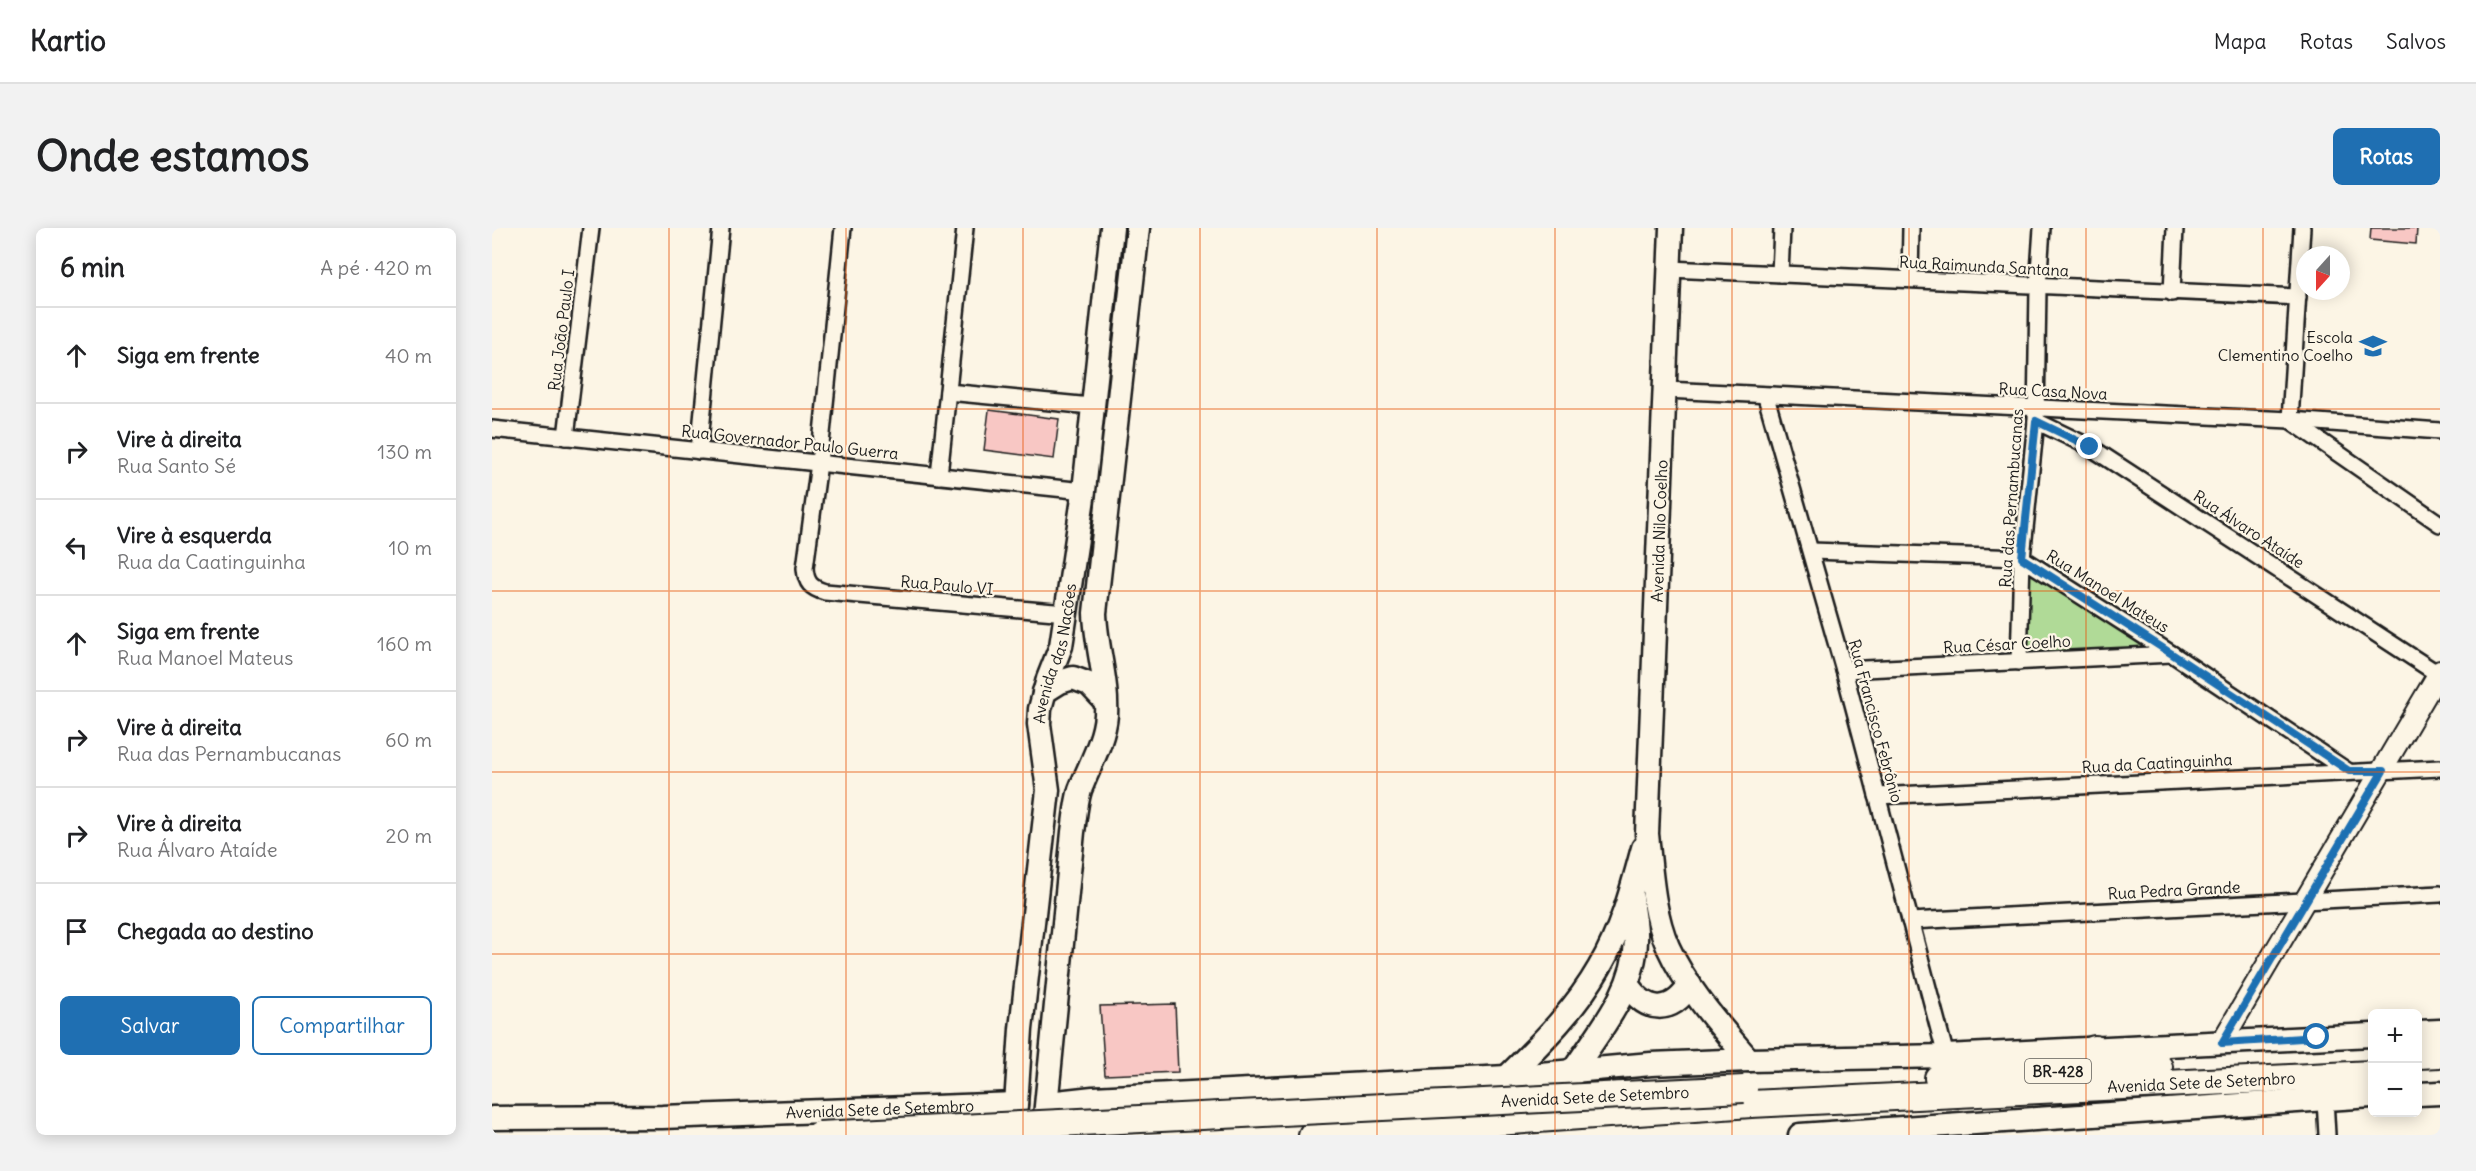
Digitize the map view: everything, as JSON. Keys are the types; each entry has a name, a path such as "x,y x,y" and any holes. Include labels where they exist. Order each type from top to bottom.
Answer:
{"highway":[{"path":"2028,1073 2095,1049"},
{"path":"2422,1055 2440,1054"},
{"name":"Avenida Sete de Setembro","path":"1312,1135 2028,1073 2368,1057"},
{"path":"1550,1099 1573,1071"},
{"path":"2422,1072 2440,1071"},
{"name":"Avenida Sete de Setembro","path":"819,1135 1550,1099 1748,1097 2368,1074"}],"main road":[{"name":"Avenida das Nações","path":"1014,1135 1021,1029 1048,790 1039,724 1044,692 1060,646 1084,491 1091,406 1112,228"},
{"name":"Avenida das Nações","path":"1041,1135 1048,1103 1073,831 1079,793 1102,736 1106,717 1106,701 1095,639 1095,613 1138,228"},
{"name":"Avenida Nilo Coelho","path":"1647,834 1671,228"},
{"path":"1044,692 1060,682 1073,678 1089,684 1106,701"},
{"path":"1507,1077 1551,1033 1599,969 1614,939 1631,894 1647,834"},
{"path":"1647,834 1659,921 1668,947 1690,985 1749,1060"},
{"path":"1573,1071 1617,1006 1632,975 1636,937 1631,894"},
{"path":"1627,984 1642,1003 1660,1007 1676,1003 1690,985"},
{"path":"2422,1032 2440,1031"},
{"name":"Avenida Sete de Setembro","path":"1048,1103 1093,1098 1507,1077 1749,1060 1946,1056 2368,1035"},
{"path":"1051,1071 1059,1083 1070,1090 1093,1098"},
{"path":"2422,1094 2440,1093"},
{"name":"Avenida Sete de Setembro","path":"1800,1135 2368,1096"},
{"name":"Avenida Sete de Setembro","path":"492,1119 662,1117 1016,1104"}],"street":[{"name":"Rua João Paulo I","path":"566,437 591,228"},
{"path":"699,451 721,228"},
{"path":"819,463 843,228"},
{"path":"939,476 965,228"},
{"path":"1780,274 1782,228"},
{"path":"1910,279 1911,228"},
{"name":"Rua das Pernambucanas","path":"2019,662 2022,558 2036,415 2038,288 2042,228"},
{"path":"2172,293 2175,228"},
{"path":"2301,246 2302,228"},
{"name":"Rua Raimunda Santana","path":"1669,269 1910,279 2038,288 2296,297"},
{"path":"2298,300 2290,420 2440,524"},
{"name":"Rua Casa Nova","path":"1665,390 2036,415 2290,420 2440,431"},
{"path":"948,392 1091,406"},
{"name":"Rua Francisco Febrônio","path":"1766,397 1844,670 1946,1056"},
{"name":"Rua Álvaro Ataíde","path":"2036,415 2090,447 2439,672"},
{"name":"Rua Governador Paulo Guerra","path":"492,429 1084,491"},
{"name":"Rua Paulo VI","path":"819,463 805,568 805,578 810,586 825,592 1066,613"},
{"name":"Rua Manoel Mateus","path":"1811,551 2022,558 2349,771"},
{"name":"Rua César Coelho","path":"1844,670 2172,654"},
{"path":"2222,1043 2439,672"},
{"name":"Rua da Caatinguinha","path":"1877,796 2440,768"},
{"name":"Rua Pedra Grande","path":"1910,921 2440,894"},
{"path":"2325,1099 2327,1135"}],"green space":[{"path":"2025,564 2160,649 2028,653"}],"building":[{"path":"2371,228 2417,228 2416,244 2370,240"},
{"path":"989,410 1059,419 1054,459 984,450"},
{"path":"1175,1004 1178,1072 1105,1075 1100,1006"}],"place":[{"name":"Escola Clementino Coelho","path":"2373,346"}],"route":[{"path":"2090,447 2036,421 2022,558 2349,771 2383,771 2222,1043 2317,1037"}]}
